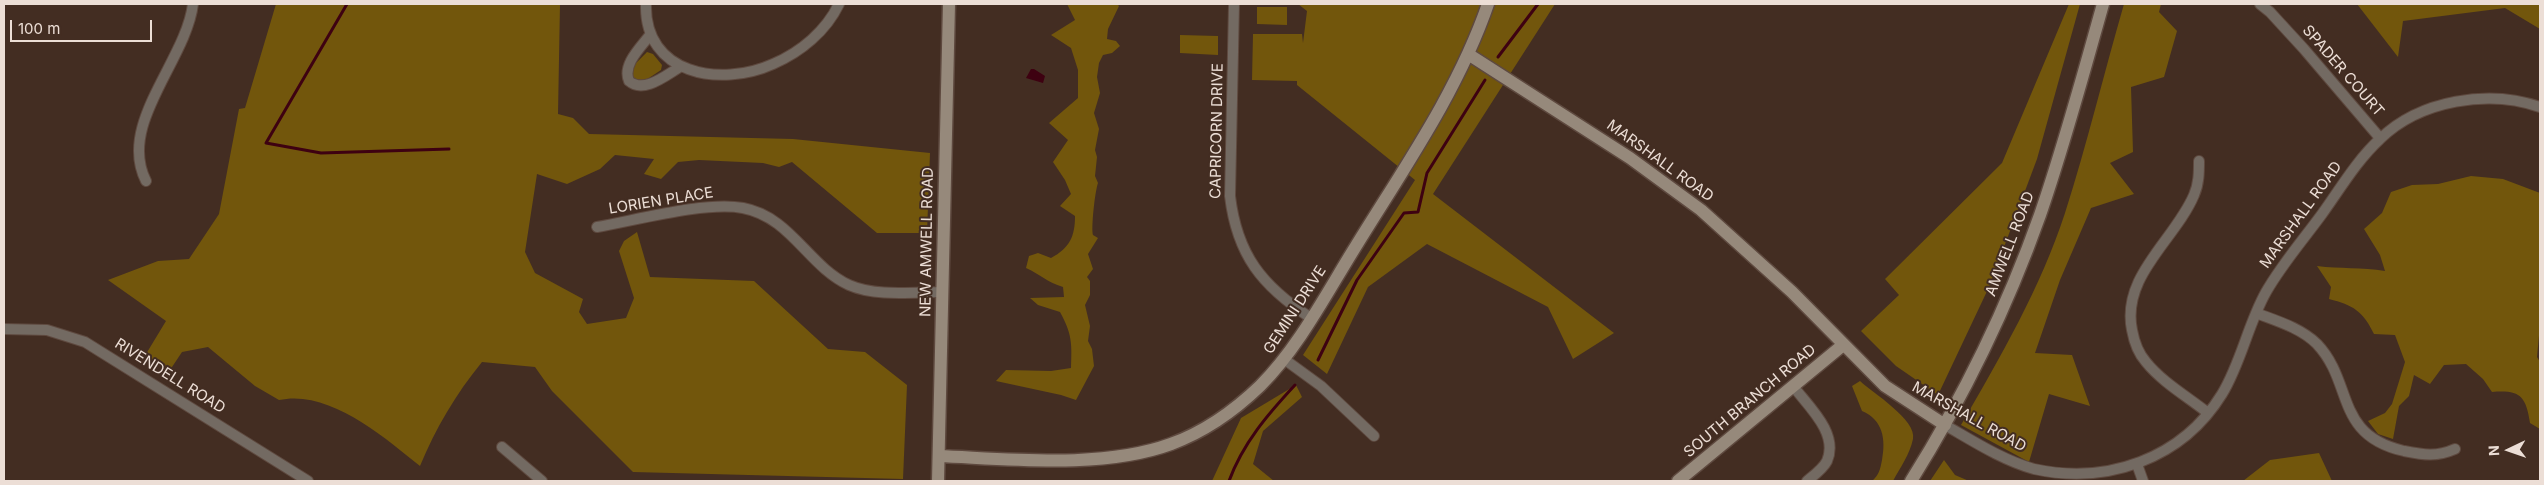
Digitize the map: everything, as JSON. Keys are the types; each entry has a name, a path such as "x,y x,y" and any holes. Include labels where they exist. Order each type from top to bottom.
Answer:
{"street":[{"path":"146,181 139,162 138,142 159,86 187,30 193,4"},
{"path":"646,4 650,35 668,59 696,72 720,74 750,72 773,65 804,46 817,34 839,4"},
{"name":"NEW AMWELL ROAD","path":"938,481 949,4"},
{"name":"CAPRICORN DRIVE","path":"1234,4 1230,196 1234,222 1247,256 1259,275 1284,300 1310,318"},
{"name":"GEMINI DRIVE","path":"939,456 1095,460 1146,451 1192,435 1223,417 1260,386 1284,359 1429,128 1468,54 1488,4"},
{"name":"AMWELL ROAD","path":"1911,481 1945,425 1991,333 2039,216 2059,159 2103,4"},
{"name":"SPADER COURT","path":"2260,4 2270,12 2304,49 2380,138"},
{"path":"650,35 628,65 626,72 629,81 639,86 648,85 680,66"},
{"name":"MARSHALL ROAD","path":"1468,54 1630,158 1695,204 1792,292 1885,386 1945,425 2012,461 2056,474 2092,476 2138,467 2177,444 2208,413 2222,393 2256,313 2276,276 2380,138 2414,117 2458,102 2496,98 2540,107"},
{"path":"2199,161 2199,178 2194,195 2141,277 2132,298 2130,312 2134,338 2144,360 2208,413"},
{"name":"LORIEN PLACE","path":"597,228 702,208 725,206 744,208 763,214 777,222 827,272 850,286 880,292 943,292"},
{"path":"2256,313 2296,329 2318,345 2331,366 2349,412 2361,428 2375,440 2386,446 2424,455 2440,455 2455,449"},
{"name":"RIVENDELL ROAD","path":"4,329 47,330 85,342 308,481"},
{"name":"SOUTH BRANCH ROAD","path":"1678,481 1843,345"},
{"path":"1284,359 1321,386 1374,436"},
{"path":"1793,386 1828,434 1830,449 1826,462 1808,481"},
{"path":"502,447 542,481"},
{"path":"2138,467 2143,481"}],"shaded area":[{"path":"276,4 560,4 558,114 573,118 589,134 793,139 930,153 927,233 877,233 792,162 779,167 763,163 699,160 678,162 661,179 644,174 654,159 615,155 600,169 567,184 537,174 525,252 535,273 583,299 579,312 587,324 626,318 634,298 619,251 624,241 637,232 650,277 754,281 828,349 865,352 907,385 903,479 633,472 552,391 535,367 482,362 447,412 420,466 373,429 336,408 298,398 279,400 255,386 208,347 182,352 168,373 146,354 166,321 108,280 158,261 189,259 219,214 239,109 245,108"},
{"path":"1067,4 1117,4 1119,6 1108,29 1107,39 1116,41 1120,46 1112,53 1103,55 1099,63 1097,77 1100,93 1094,113 1099,129 1095,150 1097,157 1095,176 1098,183 1093,235 1098,238 1088,254 1093,269 1087,277 1090,281 1090,295 1085,305 1090,326 1088,341 1092,349 1094,366 1076,400 996,381 1006,370 1051,371 1071,368 1070,339 1060,312 1038,305 1030,298 1064,297 1063,287 1026,268 1029,256 1038,253 1051,258 1063,250 1070,241 1074,230 1075,216 1060,206 1071,194 1065,180 1053,162 1068,140 1049,123 1078,98 1078,70 1071,48 1051,35 1075,20"},
{"path":"1298,4 1555,4 1433,194 1614,333 1573,359 1548,307 1427,244 1368,287 1327,374 1303,355 1415,180 1297,85 1297,81 1252,80 1253,34 1302,34 1303,43 1307,11"},
{"path":"2069,4 2080,4 2037,159 1989,287 1938,395 1896,366 1861,331 1899,295 1885,279 2002,163"},
{"path":"2124,4 2161,4 2159,12 2177,31 2164,77 2131,87 2133,152 2110,163 2134,194 2091,208 2060,280 2035,353 2072,355 2090,406 2049,394 2029,462 1961,425 2019,322 2055,241 2081,161"},
{"path":"2357,4 2540,4 2540,29 2505,8 2403,21 2398,57"},
{"path":"1257,7 1287,7 1287,25 1257,24"},
{"path":"1180,35 1218,36 1218,55 1180,53"},
{"path":"647,52 653,54 662,65 661,70 643,82 634,79 631,75 632,67"},
{"path":"1031,69 1045,76 1043,83 1026,78"},
{"path":"2471,176 2503,179 2540,193 2540,325 2537,357 2540,362 2540,429 2530,423 2526,406 2520,396 2509,392 2492,392 2483,379 2466,364 2444,365 2430,384 2414,375 2409,396 2399,406 2393,439 2378,434 2368,421 2385,413 2392,404 2405,362 2395,335 2374,334 2366,320 2356,310 2329,299 2331,287 2317,266 2385,271 2380,255 2364,229 2382,213 2391,192 2412,185 2438,184"},
{"path":"1860,381 1893,407 1908,424 1912,432 1913,439 1910,450 1893,481 1872,481 1881,467 1884,445 1879,425 1862,411 1852,386"},
{"path":"1296,385 1302,397 1263,431 1253,464 1274,481 1212,481 1241,418"},
{"path":"2319,453 2332,481 2243,481 2270,460"},
{"path":"1944,460 1955,475 1969,481 1930,481"}],"waterway":[{"path":"347,4 266,143 321,153 449,149"},
{"path":"1498,57 1538,4"},
{"path":"1318,360 1357,280 1404,213 1418,212 1427,173 1485,80"},
{"path":"1229,481 1241,454 1257,430 1295,385"}]}
